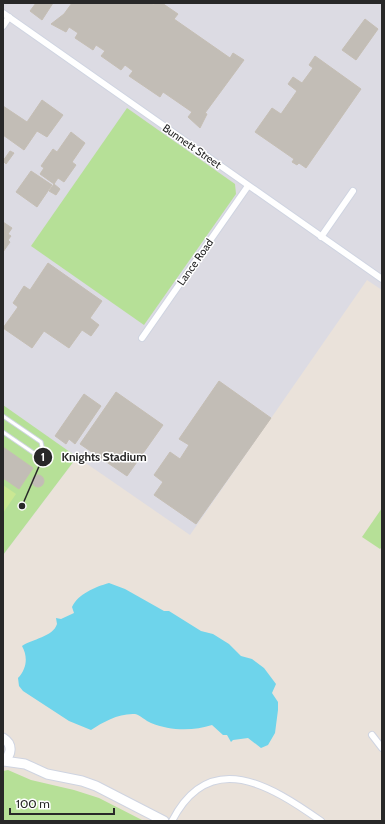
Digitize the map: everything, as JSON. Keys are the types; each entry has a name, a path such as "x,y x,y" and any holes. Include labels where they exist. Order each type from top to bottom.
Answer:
{"street":[{"name":"Bunnett Street","path":"3,13 382,279"},
{"path":"3,26 9,17"},
{"name":"Lance Road","path":"142,338 248,186"},
{"path":"322,237 353,191"},
{"path":"372,735 382,748"},
{"path":"6,740 10,751 4,761 25,764 47,774 82,781 96,786 164,821"},
{"path":"6,740 25,764"},
{"path":"172,821 184,801 197,789 215,781 236,778 248,780 269,790 321,821"}],"lane":[{"path":"3,416 41,442 43,448 41,454 38,456 3,432"}],"shaded area":[{"path":"3,3 382,3 382,290 367,280 190,535 77,457 3,555"}],"green space":[{"path":"127,108 235,184 236,194 144,325 31,246"},
{"path":"3,405 77,457 3,555"},
{"path":"3,485 16,494 3,513"},
{"path":"382,508 382,547 380,549 362,537"},
{"path":"8,770 31,780 74,790 99,798 144,821 3,821 3,771"}],"water":[{"path":"109,583 125,589 164,611 169,611 201,631 213,634 229,644 241,656 252,659 264,668 276,684 272,693 278,702 275,733 268,745 261,748 248,738 233,740 231,742 227,735 223,735 212,725 190,729 166,728 151,723 135,714 123,715 106,721 91,730 69,721 23,691 19,686 18,678 26,662 22,646 51,632 57,624 56,618 61,619 74,613 72,607 78,598 93,589"}],"building":[{"path":"36,3 53,3 42,20 30,11"},
{"path":"72,3 151,3 154,5 156,3 162,3 178,14 174,19 230,58 233,53 244,60 205,113 207,114 200,128 188,117 192,112 163,92 160,97 129,76 133,71 125,65 121,70 101,56 105,51 96,45 93,50 75,38 78,33 69,27 66,32 51,24 64,14"},
{"path":"365,19 378,29 356,60 342,50"},
{"path":"315,56 361,89 306,168 299,163 297,165 292,162 294,159 255,132 272,108 281,114 297,91 288,84 293,77 302,83 313,68 309,65"},
{"path":"42,100 63,115 47,137 37,131 24,150 3,135 3,106 27,122"},
{"path":"71,132 85,143 72,162 76,165 64,182 58,178 54,184 40,174 44,168 41,166 53,149 57,152"},
{"path":"10,151 14,153 6,164 3,161"},
{"path":"31,171 52,185 37,207 16,192"},
{"path":"54,184 60,189 56,195 49,191"},
{"path":"3,222 12,228 8,234 3,231"},
{"path":"3,231 11,236 8,240 10,242 3,252"},
{"path":"48,263 102,301 90,318 99,325 91,336 82,330 69,348 44,331 32,348 3,328 18,307 13,303 24,286 30,290"},
{"path":"219,381 271,418 196,524 154,495 163,482 154,475 170,452 180,459 189,445 179,439"},
{"path":"116,392 163,425 127,476 80,444"},
{"path":"84,394 101,406 75,444 69,439 66,444 55,436"},
{"path":"3,447 33,468 19,489 3,478"},
{"path":"40,475 43,476 43,486 36,487 33,486 32,479 33,476"}],"place":[{"name":"Knights Stadium","path":"22,506"}]}
